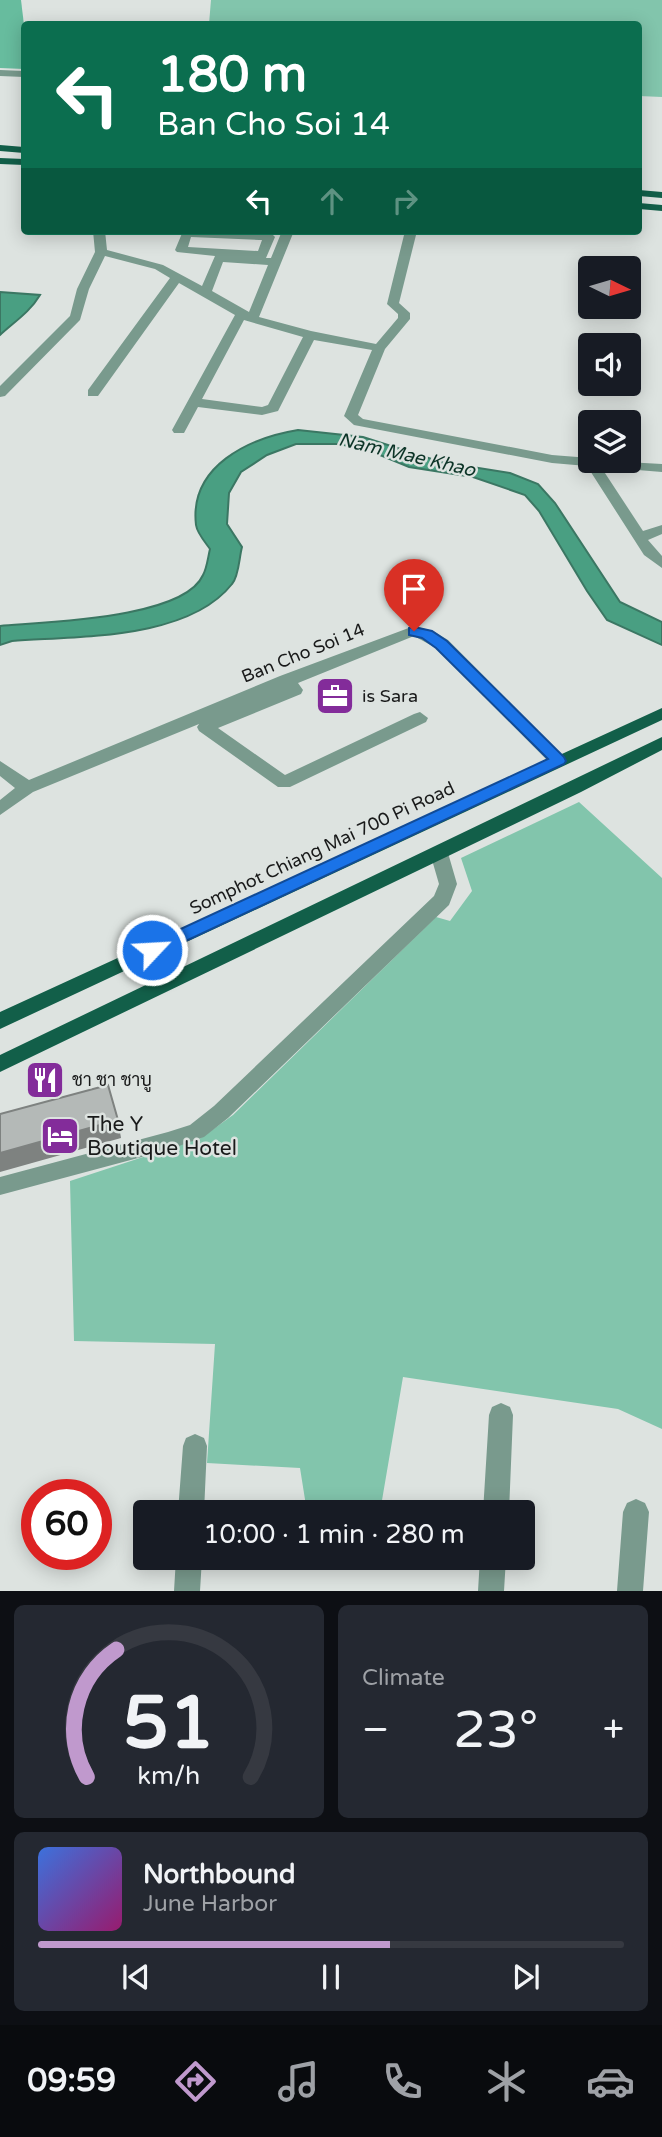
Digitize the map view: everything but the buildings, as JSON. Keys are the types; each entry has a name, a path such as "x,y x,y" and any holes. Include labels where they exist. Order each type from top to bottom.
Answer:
{"main road":[{"path":"0,148 21,150"},
{"path":"0,161 21,162"},
{"path":"642,194 662,195"},
{"path":"642,206 662,208"},
{"name":"Somphot Chiang Mai 700 Pi Road","path":"0,1021 662,713"},
{"path":"0,1064 662,743"}],"street":[{"path":"0,73 21,74"},
{"path":"0,394 76,317 83,289 101,252 99,235"},
{"path":"186,235 181,250 263,255 269,237"},
{"path":"179,430 277,262 287,235 228,235"},
{"path":"410,235 393,304 404,313 404,319 379,348 351,416 359,422 529,455 578,461"},
{"path":"101,252 146,263 247,316 310,335 379,348"},
{"path":"205,293 219,258 277,262"},
{"path":"93,393 177,277"},
{"path":"194,402 262,411 273,408 310,335"},
{"path":"641,466 662,468"},
{"path":"597,473 640,538 662,565"},
{"path":"640,538 662,529"},
{"name":"Ban Cho Soi 14","path":"0,809 27,788 286,680 414,631 427,634 442,645 558,761"},
{"path":"286,680 295,690 205,727 284,783 420,718"},
{"path":"0,768 27,788"},
{"path":"0,1186 197,1131 221,1112 442,900 449,884 439,853"},
{"path":"497,1500 502,1415"},
{"path":"192,1500 195,1446"},
{"path":"630,1591 636,1512"},
{"path":"187,1591 188,1570"},
{"path":"491,1591 492,1570"}],"shaded area":[{"path":"0,0 21,0 24,21 21,21 21,69 0,68"},
{"path":"211,0 662,0 662,97 642,96 642,21 209,21"},
{"path":"579,802 662,878 662,1429 618,1409 403,1377 382,1500 305,1500 300,1468 207,1463 215,1344 74,1341 70,1181 201,1138 233,1115 436,917 450,921 472,891 461,858"}],"water":[{"path":"0,292 40,295 27,312 0,335"},
{"name":"Nam Mae Khao","path":"298,430 363,437 441,462 510,473 538,484 555,503 620,602 662,622 662,645 607,620 539,511 525,495 473,477 409,467 363,448 337,444 296,444 267,455 241,472 229,493 227,524 242,547 234,581 213,602 188,616 130,632 12,641 0,645 0,626 111,615 169,601 191,590 203,575 210,549 196,525 196,504 202,486 212,471 242,448 260,440"}],"place":[{"name":"is Sara","path":"335,696"},
{"name":"ชา ชา ชาบู","path":"45,1080"},
{"name":"The Y Boutique Hotel","path":"60,1136"}],"route":[{"path":"152,950 558,761 442,645 427,634 414,631"}]}
